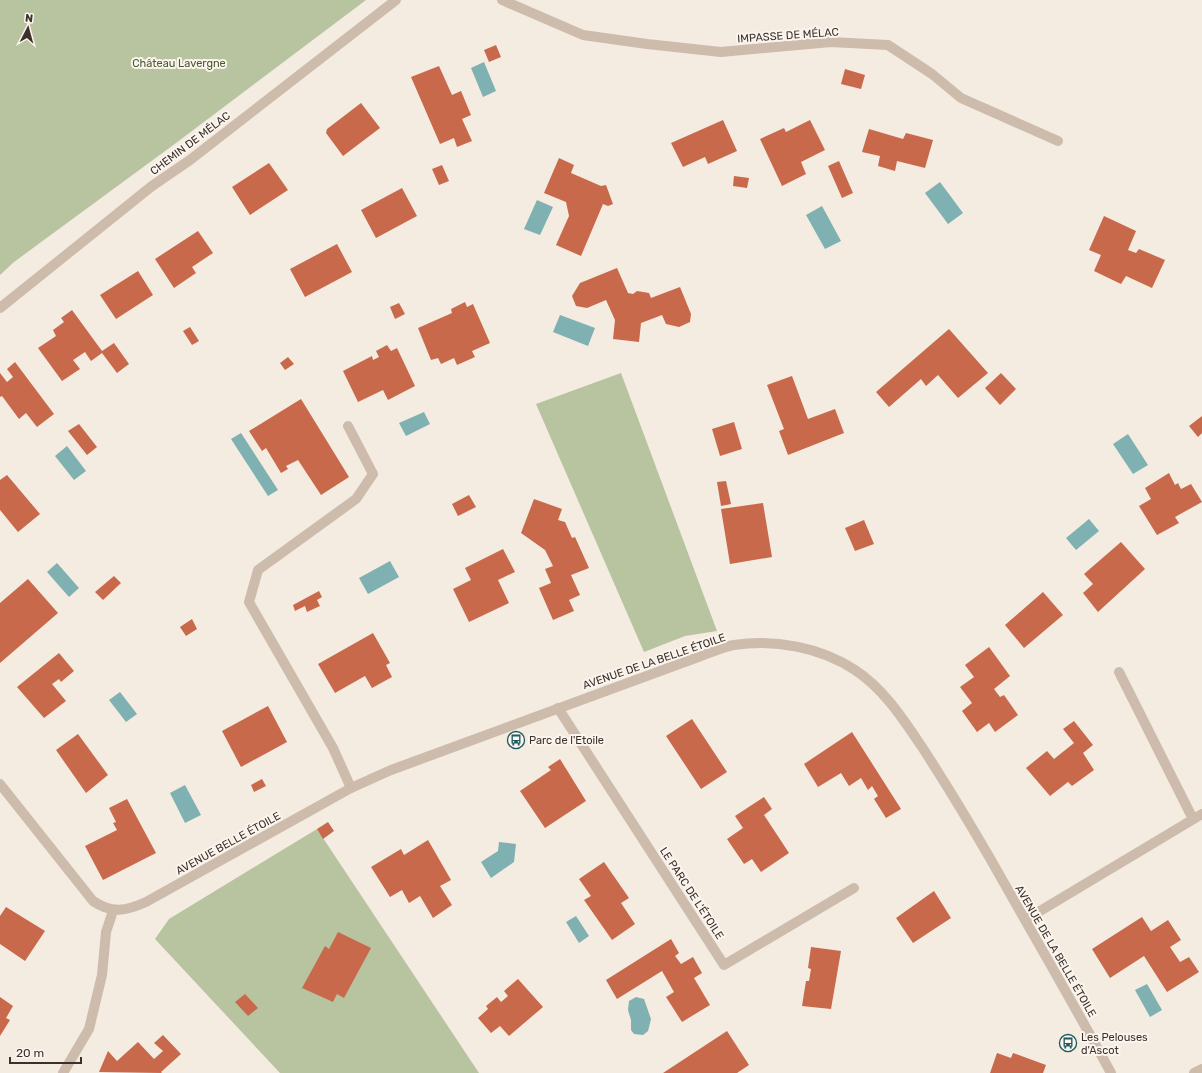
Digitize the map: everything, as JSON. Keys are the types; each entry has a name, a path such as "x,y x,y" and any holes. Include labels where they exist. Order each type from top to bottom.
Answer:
{"street":[{"name":"CHEMIN DE MÉLAC","path":"0,308 152,186 190,160 396,0"},
{"name":"IMPASSE DE MÉLAC","path":"502,0 583,35 647,44 721,52 831,42 888,45 932,74 961,98 1058,141"},
{"path":"348,426 373,474 356,499 258,570 249,602 333,748 351,788"},
{"name":"AVENUE DE LA BELLE ÉTOILE","path":"512,725 733,645 764,643 794,645 826,655 855,670 879,690 901,716 942,778 1004,883 1111,1073"},
{"path":"1119,672 1193,819"},
{"name":"LE PARC DE L'ÉTOILE","path":"558,708 724,965 854,888"},
{"name":"AVENUE BELLE ÉTOILE","path":"112,911 131,909 146,902 351,788 391,770 512,725"},
{"path":"0,784 93,901 112,911 106,932 102,975 89,1029 63,1073"},
{"path":"1025,920 1202,814"},
{"path":"1194,1073 1202,1069"}],"green space":[{"name":"Château Lavergne","path":"0,0 366,0 176,143 14,262 0,275"},
{"path":"621,373 717,631 685,636 644,652 536,404"},
{"path":"317,829 479,1073 280,1073 155,939 169,919"}],"water":[{"path":"484,62 496,91 483,97 471,68"},
{"path":"940,182 963,213 948,224 925,193"},
{"path":"537,200 553,207 540,235 524,229"},
{"path":"822,206 841,241 825,249 806,215"},
{"path":"560,315 595,328 588,346 553,332"},
{"path":"424,412 430,424 406,436 399,423"},
{"path":"241,433 278,490 268,496 231,439"},
{"path":"1128,434 1148,465 1133,474 1113,444"},
{"path":"67,446 86,471 74,480 55,456"},
{"path":"1089,519 1099,531 1076,550 1066,538"},
{"path":"390,561 399,577 368,594 359,578"},
{"path":"57,563 79,588 69,597 47,572"},
{"path":"120,692 137,714 126,722 109,700"},
{"path":"185,785 201,815 185,823 170,793"},
{"path":"499,842 516,844 514,862 491,878 481,862 498,851"},
{"path":"576,916 589,936 579,943 566,922"},
{"path":"1147,984 1162,1010 1150,1017 1135,990"},
{"path":"636,997 644,999 651,1019 648,1031 643,1035 634,1034 631,1030 631,1020 628,1010 629,1001"}],"building":[{"path":"496,45 501,57 489,62 484,50"},
{"path":"439,66 452,95 461,91 471,115 462,119 472,141 457,147 454,138 440,144 411,77"},
{"path":"845,69 865,75 861,89 841,84"},
{"path":"361,103 380,128 343,156 326,133 327,129"},
{"path":"723,120 737,151 708,164 705,157 683,167 671,143"},
{"path":"810,120 825,150 801,162 806,174 782,186 760,139 784,128 786,132"},
{"path":"869,129 903,139 906,133 933,140 925,168 897,161 895,171 878,166 880,156 862,152"},
{"path":"559,158 574,165 571,173 601,186 606,185 613,204 608,206 603,204 581,256 556,245 569,216 566,202 544,193"},
{"path":"839,161 853,193 842,198 828,166"},
{"path":"269,163 288,190 250,215 232,187"},
{"path":"442,165 449,181 439,185 432,169"},
{"path":"734,176 749,178 747,188 733,186"},
{"path":"402,188 417,216 376,238 361,210"},
{"path":"1104,216 1136,231 1128,250 1136,253 1139,249 1165,260 1152,288 1126,276 1121,284 1094,271 1101,255 1089,250"},
{"path":"198,231 213,253 192,267 196,273 174,288 155,259"},
{"path":"337,244 352,272 305,297 290,269"},
{"path":"617,268 628,293 633,294 637,291 649,293 651,298 680,287 691,314 690,322 679,327 666,324 662,315 641,323 639,342 613,339 615,320 606,300 587,308 576,306 572,296 580,283"},
{"path":"138,271 153,295 116,319 100,295"},
{"path":"465,302 467,307 473,304 490,343 472,351 475,357 457,365 454,358 441,364 438,358 431,360 418,328 452,313 451,309"},
{"path":"399,303 405,314 395,319 390,307"},
{"path":"72,310 102,351 114,343 129,364 117,373 102,353 91,361 85,352 73,360 80,369 62,381 38,348 56,336 53,330 64,322 61,318"},
{"path":"190,327 199,341 192,345 183,331"},
{"path":"949,329 988,373 958,398 938,375 926,386 921,379 889,407 876,392"},
{"path":"387,345 391,351 397,348 415,386 388,400 383,390 358,402 343,371 372,356 373,360 379,357 376,351"},
{"path":"288,357 294,364 285,370 280,363"},
{"path":"15,362 54,414 37,427 26,413 19,419 2,396 0,397 0,373 7,382 13,377 7,369"},
{"path":"1001,373 1016,389 1000,405 985,388"},
{"path":"792,376 808,419 835,409 844,433 788,455 779,431 784,429 767,385"},
{"path":"301,399 349,477 321,495 298,460 286,466 288,469 281,473 266,448 262,451 249,431"},
{"path":"1202,416 1202,433 1198,437 1189,426"},
{"path":"734,422 742,449 720,456 712,429"},
{"path":"79,424 97,447 87,455 68,431"},
{"path":"1169,473 1175,485 1178,483 1181,489 1191,484 1202,502 1175,517 1179,523 1157,535 1139,506 1151,499 1145,488"},
{"path":"7,475 40,514 18,532 0,510 0,480"},
{"path":"726,481 731,504 721,506 717,482"},
{"path":"469,495 476,507 458,516 452,504"},
{"path":"534,499 562,509 558,520 565,522 572,538 575,537 589,568 571,575 580,595 569,600 574,611 553,620 539,588 551,583 545,569 553,566 545,550 521,533"},
{"path":"763,503 772,557 730,564 721,509"},
{"path":"864,520 874,544 855,551 845,528"},
{"path":"1121,542 1145,569 1098,612 1083,593 1093,584 1084,574"},
{"path":"503,549 515,572 498,580 509,603 469,622 453,589 471,580 465,568"},
{"path":"114,576 121,583 103,600 95,592"},
{"path":"28,579 58,613 0,663 0,603"},
{"path":"319,591 322,597 317,600 320,606 307,612 305,606 295,611 293,605"},
{"path":"1043,592 1063,615 1024,648 1005,625"},
{"path":"192,619 197,629 186,636 180,627"},
{"path":"373,633 390,663 386,665 392,677 372,688 365,676 335,693 318,664"},
{"path":"989,647 1010,676 994,689 1000,697 1004,695 1018,715 995,732 989,723 977,732 962,711 972,703 960,687 974,677 965,665"},
{"path":"59,653 74,671 61,682 59,679 52,684 66,701 44,718 17,687"},
{"path":"268,706 287,742 241,767 222,731"},
{"path":"692,719 727,772 701,789 666,736"},
{"path":"1074,721 1093,745 1083,753 1094,770 1072,786 1068,782 1050,796 1026,768 1047,751 1054,759 1074,743 1063,729"},
{"path":"852,732 901,809 886,818 874,799 878,796 872,786 868,790 861,778 849,786 841,773 818,787 804,764"},
{"path":"78,734 108,775 86,793 56,750"},
{"path":"560,759 586,801 545,828 520,791 551,770 548,767"},
{"path":"262,779 266,786 254,792 251,785"},
{"path":"764,797 772,809 764,815 789,853 761,872 752,859 744,864 727,839 743,828 735,816"},
{"path":"127,799 156,853 103,880 85,846 117,830 113,823 116,822 109,808"},
{"path":"328,822 334,831 323,839 317,829"},
{"path":"428,840 451,880 440,886 452,905 433,918 420,896 409,903 402,890 390,897 371,867 401,849 404,855"},
{"path":"604,862 629,898 621,903 635,924 612,940 584,900 591,896 579,879"},
{"path":"934,891 951,918 913,943 896,918"},
{"path":"6,907 45,931 25,961 0,944 0,916"},
{"path":"1142,917 1151,931 1168,920 1181,940 1170,947 1180,962 1189,957 1199,972 1167,992 1144,956 1110,978 1092,949"},
{"path":"338,932 371,948 344,998 337,994 333,1002 302,988 325,946 329,949"},
{"path":"671,939 679,953 675,956 681,964 693,957 702,973 694,978 710,1005 682,1022 666,997 674,992 662,971 617,999 606,980"},
{"path":"811,947 841,951 831,1009 802,1006 806,981 809,981 811,969 808,968"},
{"path":"518,979 543,1007 509,1036 500,1026 491,1033 478,1018 488,1009 486,1006 497,997 501,1002 508,996 504,991"},
{"path":"245,994 258,1008 248,1016 235,1002"},
{"path":"0,997 13,1006 6,1018 10,1020 0,1036"},
{"path":"727,1031 749,1065 737,1073 663,1073"},
{"path":"163,1035 181,1054 161,1072 162,1073 99,1072 108,1051 117,1061 138,1042 154,1059 163,1051 154,1043"},
{"path":"997,1053 1011,1058 1013,1053 1046,1065 1043,1073 990,1073"}],"place":[{"name":"Parc de l'Etoile","path":"516,740"},
{"name":"Les Pelouses d'Ascot","path":"1068,1043"}]}
